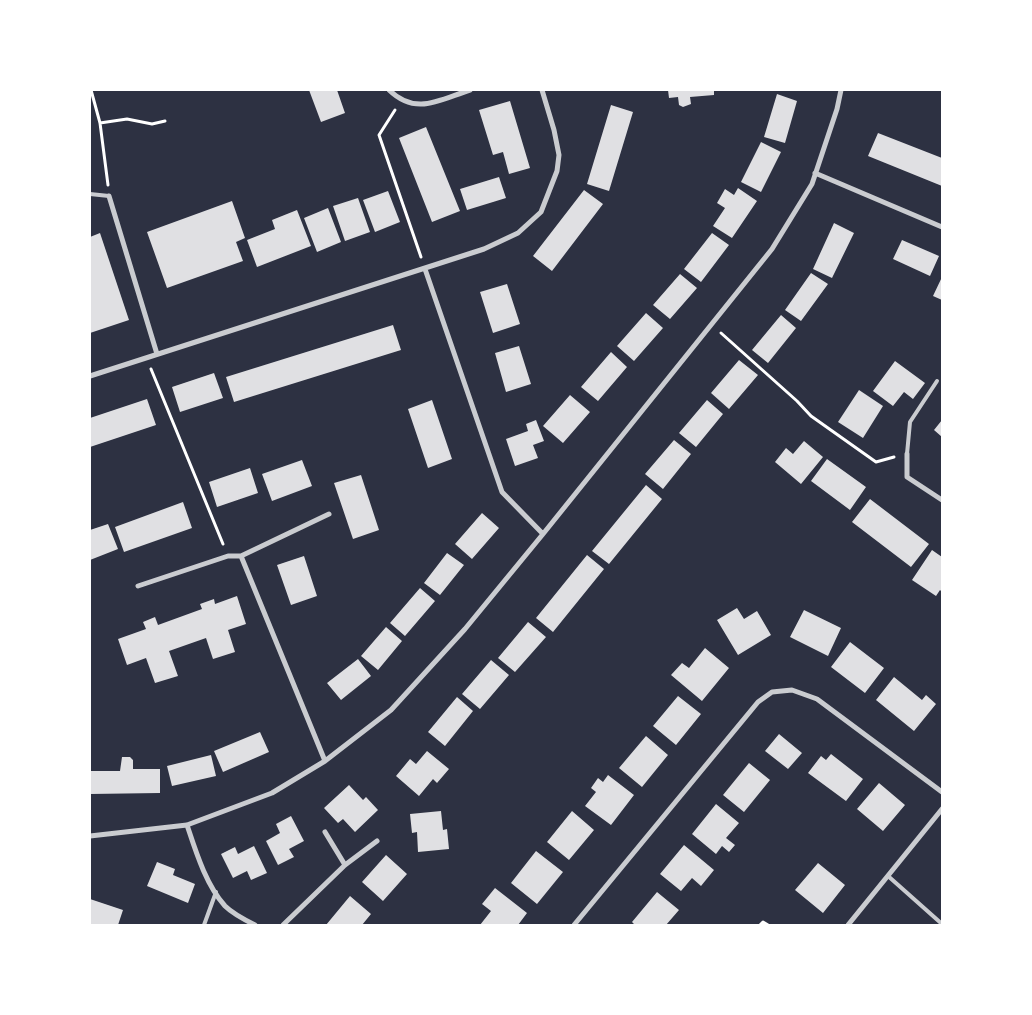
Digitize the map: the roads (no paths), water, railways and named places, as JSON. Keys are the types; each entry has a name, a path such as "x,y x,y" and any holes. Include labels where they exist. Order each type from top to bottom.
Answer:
{"street":[{"path":"389,90 400,100 417,106 470,90"},
{"path":"90,376 425,269 484,249 518,233 541,212 557,171 559,155 542,90"},
{"path":"90,836 187,825 272,794 325,761 391,710 465,629 772,249 812,184 837,110 841,90"},
{"path":"815,173 942,226"},
{"path":"109,196 157,354"},
{"path":"425,269 502,492 543,534"},
{"path":"907,454 907,477 942,500"},
{"path":"138,586 228,556 241,556 329,514"},
{"path":"241,556 325,761"},
{"path":"574,925 758,702 772,692 792,690 817,699 942,792"},
{"path":"848,925 942,810"},
{"path":"187,825 195,850 216,892 226,906 255,925"},
{"path":"325,832 345,864"},
{"path":"283,925 345,864 377,841"}],"lane":[{"path":"90,194 109,196"},
{"path":"907,454 910,422 938,381"},
{"path":"888,876 942,924"},
{"path":"204,925 216,892"}]}
